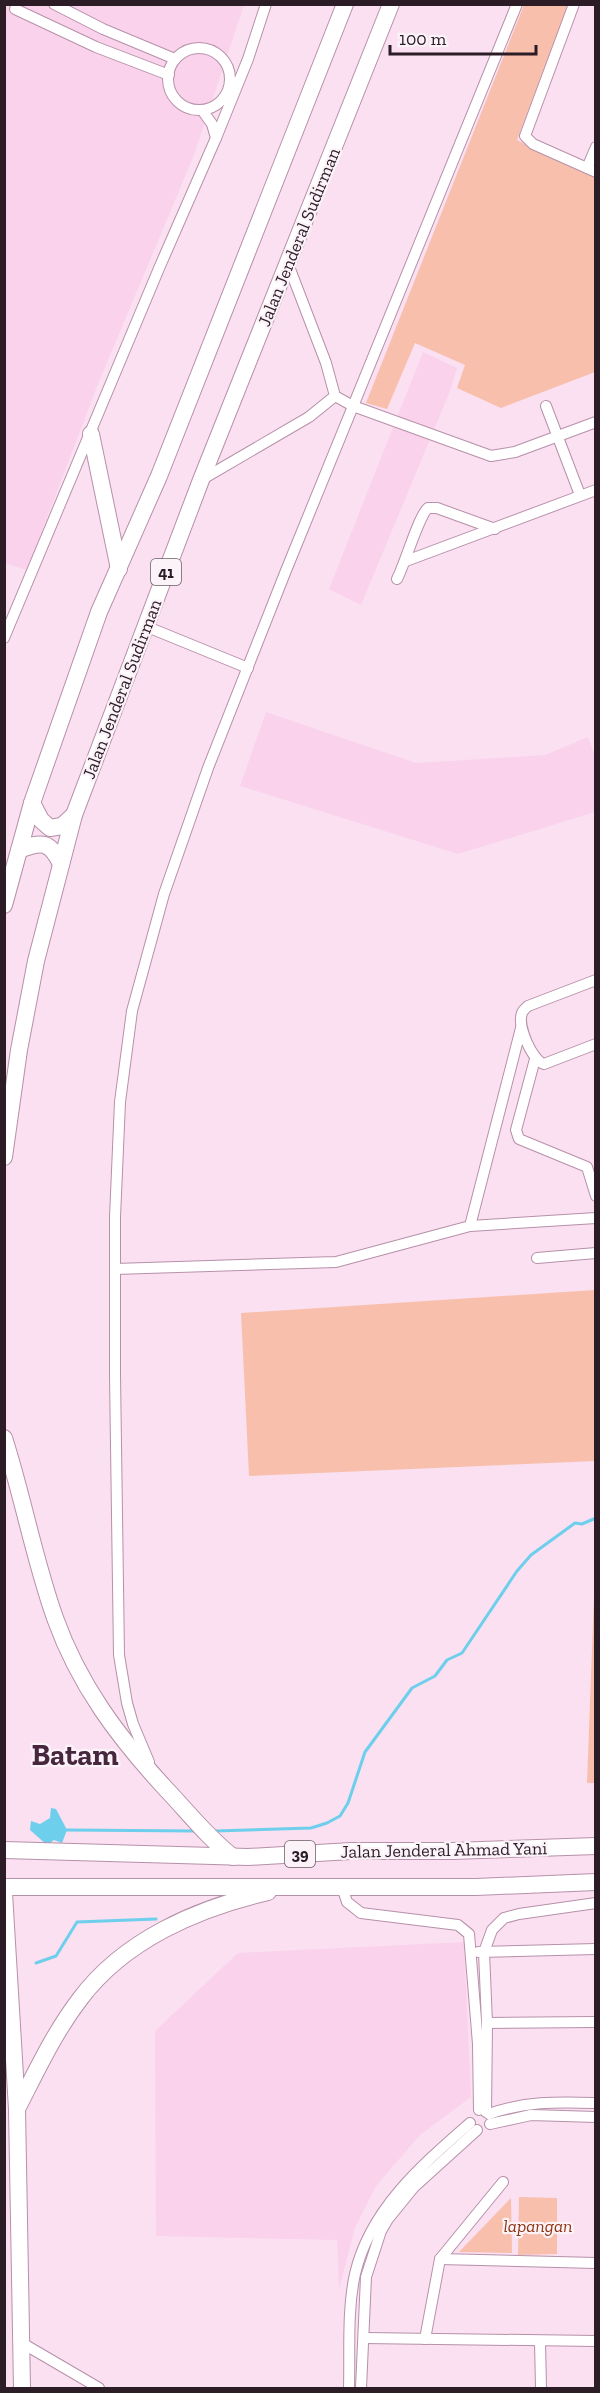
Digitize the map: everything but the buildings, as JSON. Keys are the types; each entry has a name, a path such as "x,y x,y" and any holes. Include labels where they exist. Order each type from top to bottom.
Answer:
{"highway":[{"name":"41","path":"4,905 32,803 99,612 159,476 345,4"},
{"name":"Jalan Jenderal Sudirman","path":"4,1157 19,1050 36,962 74,815 201,480 392,4"},
{"path":"91,434 119,569"},
{"path":"32,803 41,820 50,828 62,826 74,815"},
{"path":"19,850 36,844 48,846 54,849 61,864"},
{"path":"4,1438 40,1572 56,1619 73,1659 95,1700 138,1760 202,1829 241,1857 248,1885"},
{"name":"Jalan Jenderal Ahmad Yani","path":"4,1850 241,1857 351,1851 452,1851 596,1846"},
{"name":"Jalan Jenderal Ahmad Yani","path":"4,1887 248,1885 476,1887 596,1882"},
{"path":"17,2109 47,2049 79,2000 124,1956 149,1937 190,1917 242,1898 290,1887"},
{"path":"4,1893 17,2109 22,2388"}],"street":[{"path":"54,4 103,29 175,59"},
{"path":"4,638 216,138 266,4"},
{"path":"167,1790 144,1752 133,1724 124,1691 119,1655 115,1269 120,1102 132,1011 164,894 186,827 353,406 517,4"},
{"path":"574,4 525,135 533,144 591,170 596,147"},
{"path":"4,15 16,7 96,47 169,75"},
{"path":"224,60 229,75 226,94 220,102 202,110 191,109 174,98 170,89 169,75 175,59 192,49 202,48 212,51 229,62 237,60 250,51"},
{"path":"202,110 212,124 216,138"},
{"path":"288,264 326,363 334,396 353,406 491,456 516,452 596,422"},
{"path":"201,480 309,417 334,396"},
{"path":"546,406 580,495"},
{"path":"406,561 596,489"},
{"path":"397,579 406,561 422,515 428,508 437,507 495,529"},
{"path":"145,626 248,668"},
{"path":"470,1226 521,1028 522,1013 528,1006 596,980"},
{"path":"521,1028 536,1059 544,1064 596,1044"},
{"path":"536,1059 516,1130 519,1139 587,1167 596,1196"},
{"path":"115,1269 336,1262 470,1226 596,1218"},
{"path":"537,1258 596,1253"},
{"path":"342,1887 347,1902 361,1913 458,1925 469,1934 482,2044 486,2115 483,2131 473,2126"},
{"path":"482,2044 487,2023 484,1952 492,1930 504,1918 519,1914 596,1903"},
{"path":"472,1952 596,1949"},
{"path":"487,2023 596,2022"},
{"path":"486,2115 537,2102 596,2103"},
{"path":"361,2388 366,2277 381,2231 414,2187 473,2126 473,2113 596,2117"},
{"path":"349,2388 352,2291 363,2249 391,2200 408,2181 473,2126"},
{"path":"425,2339 440,2259 503,2182"},
{"path":"440,2259 596,2263"},
{"path":"364,2338 596,2341"},
{"path":"540,2342 541,2388"},
{"path":"22,2343 99,2388"}],"shaded area":[{"path":"7,4 244,5 194,155 98,384 27,570 4,563 4,11"},
{"path":"423,352 457,368 450,391 361,605 329,589"},
{"path":"266,712 416,763 545,755 588,737 595,756 595,812 458,854 240,786"},
{"path":"464,1942 471,2097 420,2135 376,2186 355,2228 339,2289 337,2240 156,2236 155,2031 238,1953"}],"green space":[{"path":"524,5 568,5 517,140 595,178 595,372 501,408 457,388 465,365 415,343 387,409 366,403"},
{"path":"595,1290 595,1461 249,1476 241,1313"},
{"path":"595,1569 595,1783 587,1783"},
{"name":"lapangan","path":"519,2197 557,2198 557,2254 518,2255"},
{"path":"511,2198 512,2253 459,2252"}],"water":[{"path":"51,1808 56,1809 67,1830 62,1843 54,1840 47,1845 30,1830 31,1821 40,1824 50,1818"}],"waterway":[{"path":"215,1831 311,1828 340,1816 348,1803 365,1752 412,1688 435,1676 447,1660 462,1653 517,1571 531,1555 575,1523 582,1524 596,1518"},
{"path":"67,1830 196,1831"},
{"path":"36,1963 56,1956 77,1922 156,1919"}],"district":[{"name":"Batam","path":"75,1755"}]}
